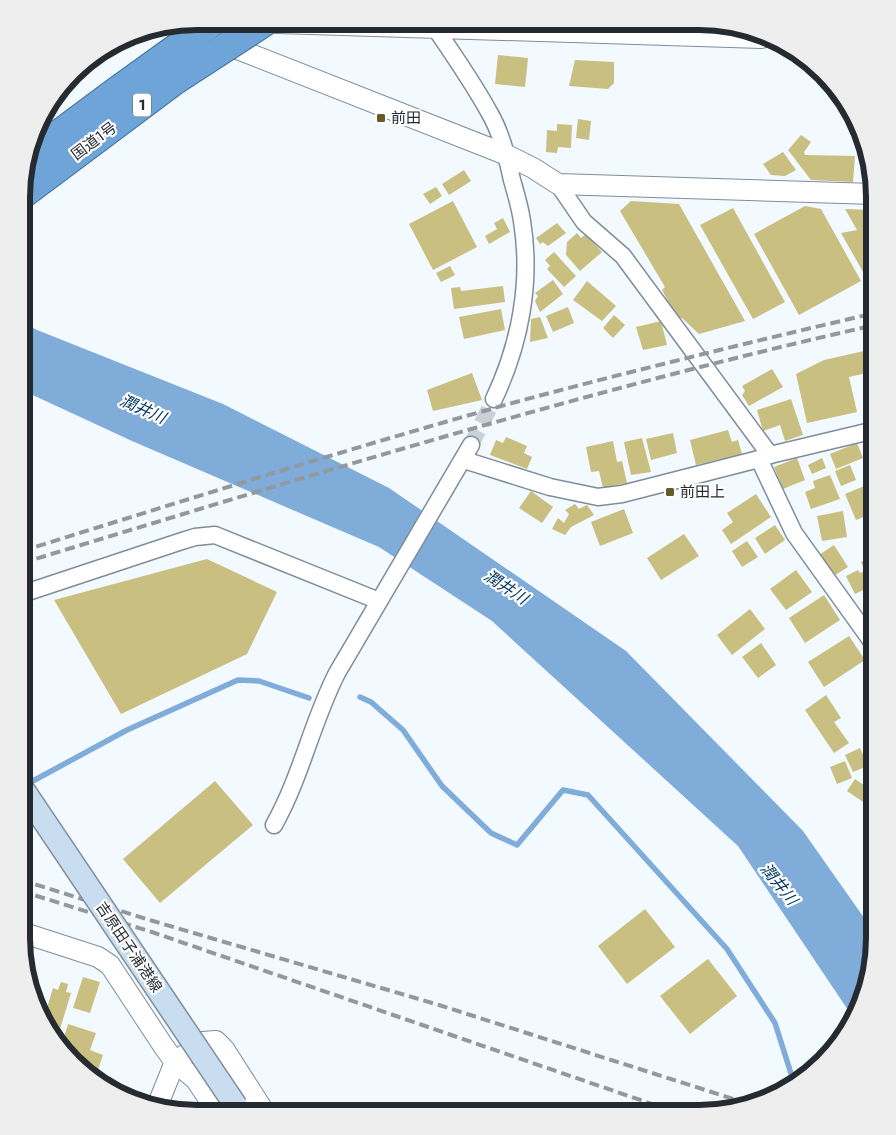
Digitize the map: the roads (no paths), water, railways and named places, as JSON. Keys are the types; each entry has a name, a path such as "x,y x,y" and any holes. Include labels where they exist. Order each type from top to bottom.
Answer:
{"highway":[{"name":"国道1号","path":"37,150 202,30"},
{"name":"国道1号","path":"30,188 174,81 254,30"}],"main road":[{"name":"吉原田子浦港線","path":"30,801 224,1105"}],"street":[{"path":"197,30 240,50 507,155 533,168 558,184 584,222 623,256 764,457 794,533 866,635"},
{"path":"436,30 490,113 507,155 522,221 524,299 515,343 506,373 494,399"},
{"path":"560,30 746,37"},
{"path":"558,184 866,194"},
{"path":"274,825 288,799 330,687 378,600 468,452 550,487 598,497 622,494 866,432"},
{"path":"30,591 195,537 215,535 378,600"},
{"path":"30,935 98,958 110,965 175,1062 222,1105"},
{"path":"159,1100 175,1062 203,1042 216,1041 261,1105"}],"water":[{"name":"潤井川","path":"30,326 223,404 389,488 626,651 803,831 866,921 866,949 863,970 849,1012 738,846 492,621 379,547 132,441 30,394"}],"waterway":[{"path":"30,782 127,730 238,680 259,681 309,698"},
{"path":"360,697 371,702 403,730 442,786 491,833 517,845 563,790 588,795 727,949 775,1023 792,1076"}],"tunnel":[{"path":"471,445 494,399"}],"railway":[{"path":"30,549 330,456 516,402 695,356 866,315"},
{"path":"30,561 340,467 553,406 767,350 866,327"},
{"path":"30,883 439,1005 737,1100"},
{"path":"30,894 152,932 655,1105"}],"place":[{"name":"前田","path":"381,118"},
{"name":"前田上","path":"670,492"}]}
